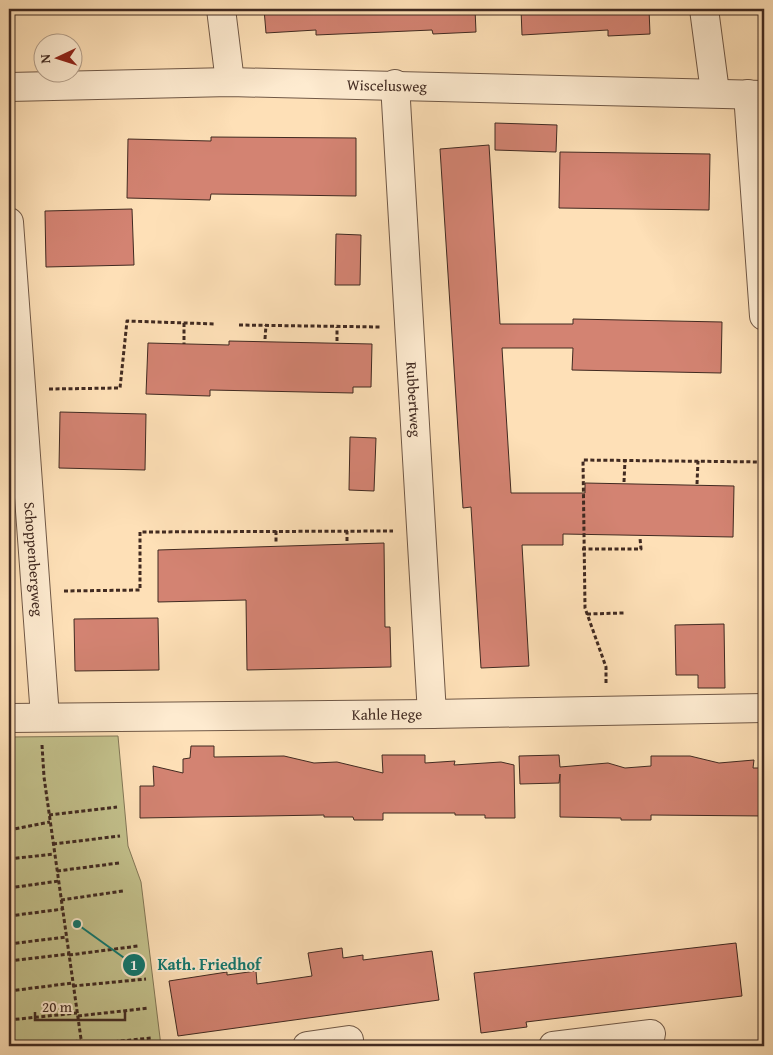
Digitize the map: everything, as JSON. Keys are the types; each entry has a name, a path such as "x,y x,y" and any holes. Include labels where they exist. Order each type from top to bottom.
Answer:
{"street":[{"path":"221,9 230,82"},
{"path":"704,9 715,92"},
{"name":"Wiscelusweg","path":"9,87 230,82 395,84 756,94"},
{"name":"Rubbertweg","path":"395,84 432,714"},
{"path":"756,94 764,316"},
{"name":"Schoppenbergweg","path":"9,222 36,591 43,717"},
{"name":"Kahle Hege","path":"9,718 432,714 764,708"},
{"path":"553,1046 581,1045 651,1034"},
{"path":"307,1046 349,1040"}],"path":[{"path":"21,389 120,388 127,321 216,324"},
{"path":"184,323 184,344"},
{"path":"239,325 410,328"},
{"path":"265,340 266,325"},
{"path":"337,327 337,341"},
{"path":"605,711 606,667 587,614 582,549 583,460 764,462"},
{"path":"624,482 625,460"},
{"path":"697,484 698,461"},
{"path":"36,591 140,590 140,532 422,530"},
{"path":"276,531 276,543"},
{"path":"347,541 348,531"},
{"path":"582,549 640,549 640,538"},
{"path":"587,614 624,613"},
{"path":"43,717 44,777 82,1044"},
{"path":"49,815 116,807"},
{"path":"9,830 50,822"},
{"path":"53,844 120,836"},
{"path":"9,859 54,854"},
{"path":"57,871 119,863"},
{"path":"9,888 59,881"},
{"path":"61,900 124,892"},
{"path":"9,916 63,910"},
{"path":"9,944 66,937"},
{"path":"9,961 138,946"},
{"path":"9,991 146,979"},
{"path":"9,1020 149,1008"},
{"path":"28,1046 82,1044 151,1038"}],"shaded area":[{"path":"118,736 128,846 141,882 161,1046 9,1046 9,737"}],"building":[{"path":"264,9 475,9 476,32 433,34 432,30 316,35 316,30 266,33"},
{"path":"521,9 649,9 650,34 608,36 608,30 522,35"},
{"path":"495,123 557,125 556,152 495,150"},
{"path":"211,137 356,138 356,196 211,194 210,200 127,198 128,139 211,141"},
{"path":"489,145 500,324 573,324 573,319 722,322 721,373 572,370 573,348 502,348 511,493 585,493 585,483 734,486 733,537 563,534 563,545 522,545 529,666 481,668 471,507 463,508 440,149"},
{"path":"560,152 710,154 709,210 559,208"},
{"path":"132,209 134,265 46,267 45,211"},
{"path":"336,234 361,235 360,285 335,285"},
{"path":"229,341 372,344 371,387 353,387 353,393 210,390 210,396 146,394 148,343 229,345"},
{"path":"60,412 146,414 145,470 59,468"},
{"path":"350,437 376,438 374,491 349,490"},
{"path":"384,543 385,627 390,627 391,667 247,670 246,600 158,602 158,550"},
{"path":"158,618 159,670 75,671 74,619"},
{"path":"724,624 725,688 698,688 698,675 676,675 675,625"},
{"path":"191,746 214,746 214,757 284,756 314,763 337,762 383,773 382,755 425,755 425,763 455,761 454,765 501,762 514,765 515,818 485,818 485,815 455,815 455,813 383,813 383,820 354,820 353,817 324,817 324,815 140,818 140,786 154,786 153,766 183,773 183,759 190,758"},
{"path":"559,755 560,767 608,763 625,768 651,766 651,756 690,756 719,763 754,760 753,768 764,768 764,816 651,815 651,820 560,817 560,774 559,783 520,784 519,756"},
{"path":"736,943 742,996 526,1022 527,1027 481,1033 474,973"},
{"path":"342,948 343,958 363,955 363,960 432,951 439,1000 178,1036 169,981 227,972 227,975 256,971 257,984 312,976 308,953"}],"place":[{"name":"Kath. Friedhof","path":"77,924"}]}
